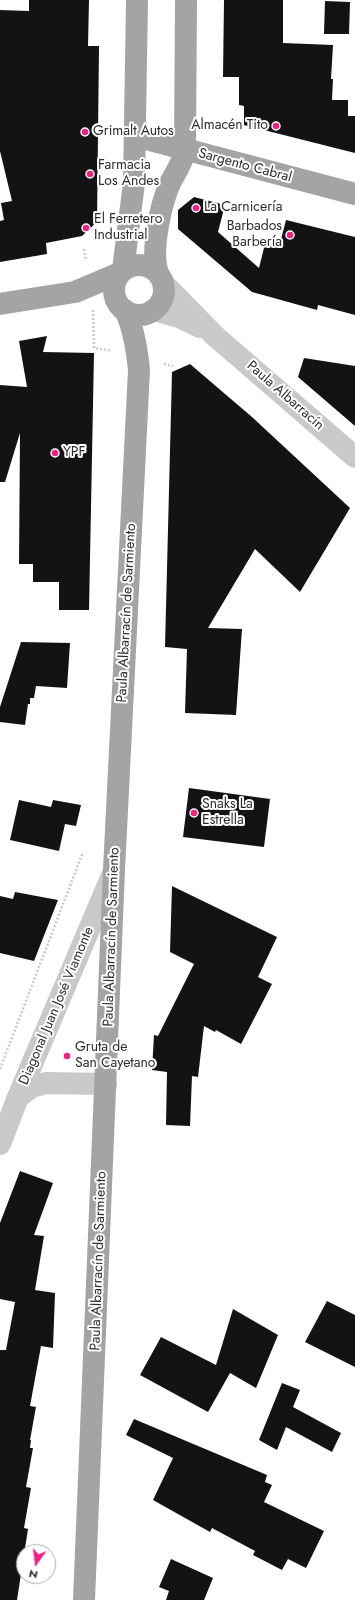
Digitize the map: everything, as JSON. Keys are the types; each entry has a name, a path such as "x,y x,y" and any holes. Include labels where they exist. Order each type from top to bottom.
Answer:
{"main road":[{"path":"122,307 115,297 114,288 116,280 121,272 134,183 137,0"},
{"path":"0,304 84,293 108,299 137,314 144,314 152,311 161,301 164,289 156,261 156,244 164,198 184,158 185,150 186,0"},
{"name":"Sargento Cabral","path":"135,136 355,194"},
{"path":"84,293 129,267 142,265 148,266 161,278"},
{"name":"Paula Albarracín de Sarmiento","path":"84,1600 114,870 138,364 133,330 122,307"},
{"name":"Paula Albarracín de Sarmiento","path":"138,364 152,311"}],"street":[{"name":"Paula Albarracín","path":"161,278 215,336 355,457"},
{"name":"Paula Albarracín","path":"152,311 179,317 215,336"},
{"name":"Diagonal Juan José Viamonte","path":"0,1144 11,1104 114,870"},
{"name":"Diagonal Juan José Viamonte","path":"11,1104 32,1087 46,1083 106,1084"}],"path":[{"path":"84,293 94,348 138,364"},
{"path":"0,1069 82,852"}],"building":[{"path":"29,0 89,0 88,46 99,46 97,222 82,236 46,243 47,254 0,262 0,221 4,220 1,203 12,201 0,151 0,10 29,11"},
{"path":"224,0 283,0 283,43 333,45 331,79 333,79 332,100 348,100 348,116 355,116 355,153 244,125 244,106 239,105 239,77 223,77"},
{"path":"325,1 350,2 349,34 324,34"},
{"path":"194,197 225,205 218,232 259,268 265,244 279,247 286,220 355,237 355,315 318,305 317,310 252,292 178,229 178,210"},
{"path":"47,336 43,352 94,353 89,610 59,610 59,582 33,582 33,564 19,564 20,433 5,482 0,482 0,385 27,387 19,341"},
{"path":"304,358 355,366 355,426 298,377"},
{"path":"190,364 252,417 350,508 300,592 255,549 208,628 242,629 236,715 185,713 187,649 165,647 172,372"},
{"path":"21,642 70,643 67,688 36,686 34,698 30,698 30,704 28,704 25,725 0,722 0,707"},
{"path":"189,788 270,799 264,847 183,837"},
{"path":"19,800 51,807 53,800 81,805 76,826 65,824 59,851 10,840"},
{"path":"172,886 277,937 258,977 272,984 241,1044 216,1030 215,1032 204,1026 198,1077 192,1076 190,1126 166,1125 167,1072 152,1070 154,1035 158,1036 194,964 170,952"},
{"path":"15,892 58,900 34,961 0,953 0,896 13,899"},
{"path":"20,1171 53,1183 34,1235 44,1236 35,1290 55,1293 53,1348 41,1346 30,1406 36,1407 30,1440 30,1448 33,1448 26,1487 31,1488 24,1528 28,1529 26,1544 16,1544 16,1584 19,1584 17,1600 0,1600 0,1350 6,1350 15,1302 0,1299 0,1223"},
{"path":"327,1301 355,1315 355,1367 305,1342"},
{"path":"233,1309 278,1335 256,1388 230,1373 208,1412 140,1375 161,1337 216,1365"},
{"path":"282,1383 300,1390 293,1407 341,1433 332,1452 286,1427 277,1450 259,1440"},
{"path":"134,1419 267,1475 265,1482 272,1485 264,1502 324,1531 306,1568 288,1559 282,1570 253,1555 255,1551 212,1528 210,1532 153,1500 173,1458 126,1435"},
{"path":"171,1559 213,1578 204,1600 166,1600 169,1591 159,1587"}],"place":[{"name":"Almacén Tito","path":"276,126"},
{"name":"Grimalt Autos","path":"85,132"},
{"name":"Farmacia Los Andes","path":"90,174"},
{"name":"La Carnicería","path":"196,208"},
{"name":"El Ferretero Industrial","path":"86,228"},
{"name":"Barbados Barbería","path":"290,235"},
{"name":"YPF","path":"55,453"},
{"name":"Snaks La Estrella","path":"194,813"},
{"name":"Gruta de San Cayetano","path":"67,1056"}]}
